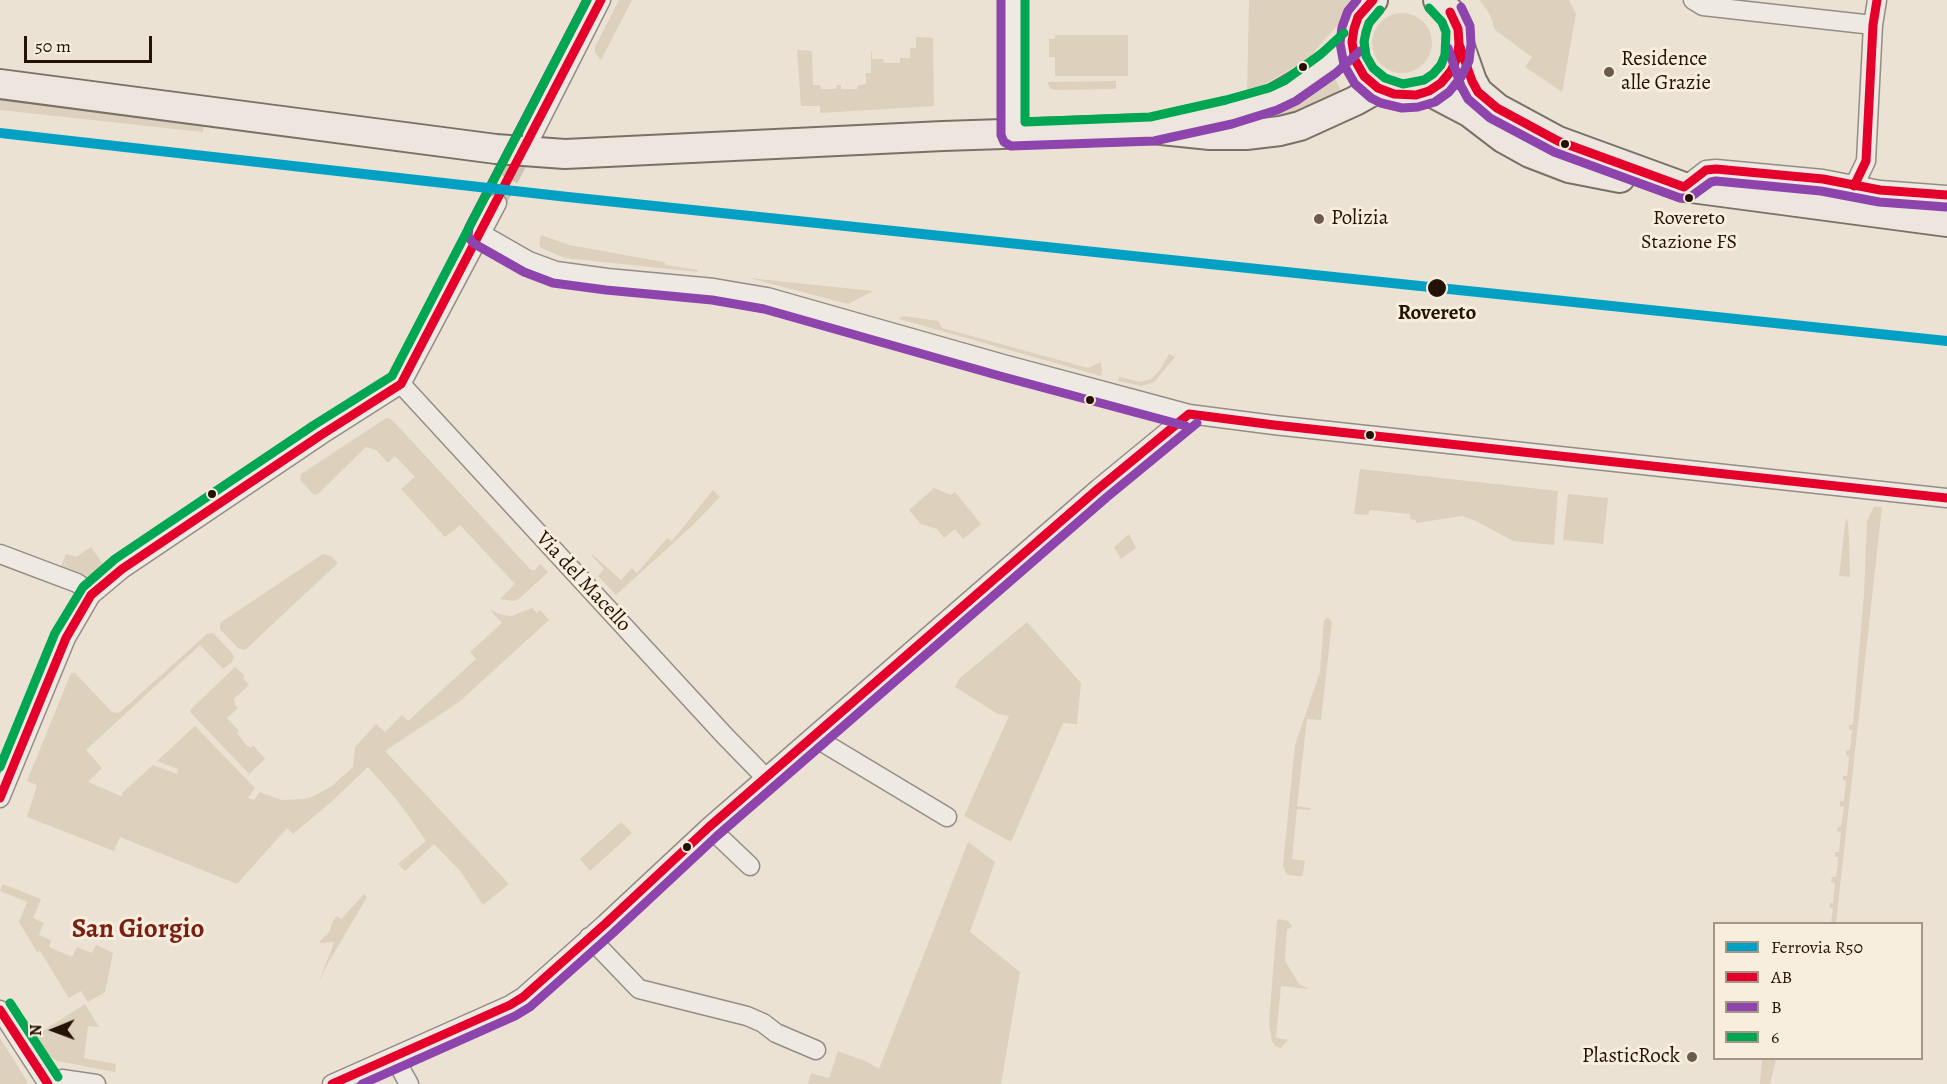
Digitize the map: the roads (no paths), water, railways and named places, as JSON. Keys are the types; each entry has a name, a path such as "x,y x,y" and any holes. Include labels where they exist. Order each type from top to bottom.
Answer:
{"main road":[{"path":"1373,0 1358,17 1352,42 1355,60 1364,76 1378,88 1402,96 1429,91 1450,72 1457,58 1460,44"},
{"path":"1438,0 1452,15 1472,81 1478,92 1497,108 1558,141 1684,187"},
{"path":"1152,129 1229,112 1273,99 1290,91 1313,75 1352,42"},
{"path":"0,84 530,152 565,153 1152,129 1246,135 1300,126 1378,88"},
{"path":"1429,91 1469,112 1503,138 1551,162 1569,168 1671,188 1684,187 1947,222"}],"street":[{"path":"531,136 601,0"},
{"path":"1013,0 1013,134"},
{"path":"1693,0 1702,6 1873,25"},
{"path":"1854,186 1866,161 1873,25 1877,0"},
{"path":"1684,187 1706,170 1716,169 1823,179 1880,190 1947,195"},
{"path":"0,798 66,638 91,595 130,564 401,384 497,203"},
{"path":"480,233 529,261 556,271 714,288 767,297 1189,414 1947,498"},
{"name":"Via del Macello","path":"401,384 766,778"},
{"path":"332,1084 510,1005 523,997 709,827 1099,488 1189,414"},
{"path":"0,554 77,583 91,595"},
{"path":"814,737 947,817"},
{"path":"709,827 750,866"},
{"path":"590,937 639,989 747,1016 763,1023 776,1033 816,1050"},
{"path":"0,1010 50,1084 62,1079 96,1084"},
{"path":"394,1057 409,1084"}],"tunnel":[{"path":"497,203 528,143"}],"rail line":[{"name":"R50","path":"0,133 568,197 1947,341"}],"place":[{"name":"Residence alle Grazie","path":"1609,72"},
{"name":"Rovereto Stazione FS","path":"1689,198"},
{"name":"Polizia","path":"1319,219"},
{"name":"Rovereto","path":"1437,288"},
{"name":"PlasticRock","path":"1692,1057"}],"district":[{"name":"San Giorgio","path":"138,930"}]}
